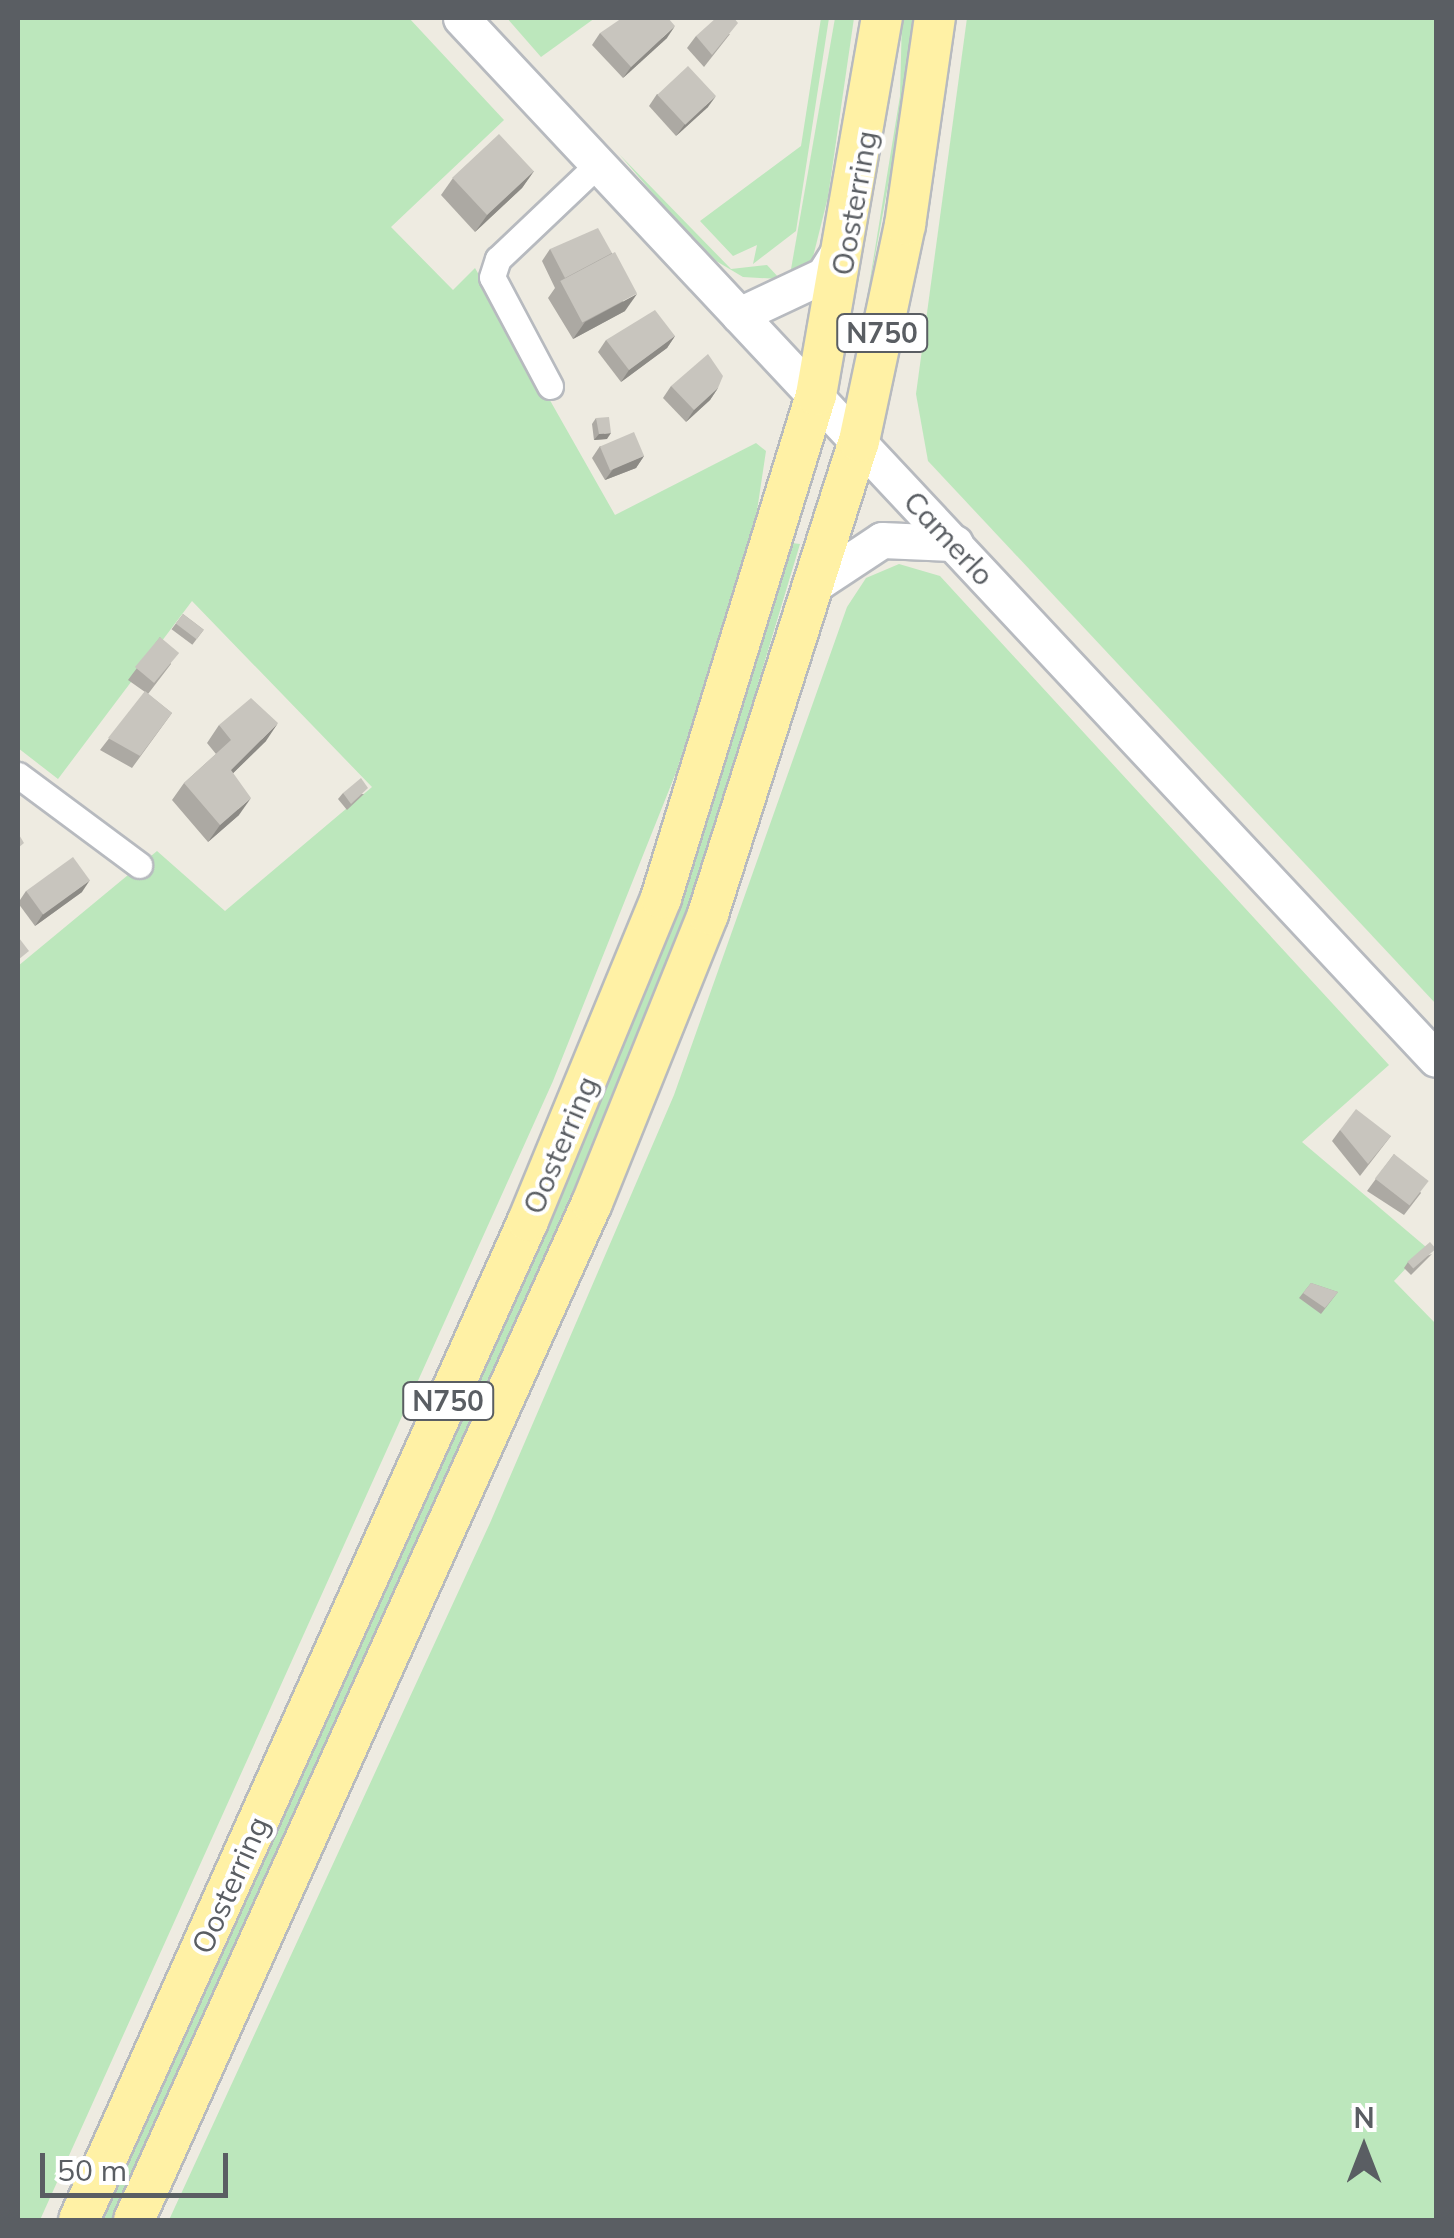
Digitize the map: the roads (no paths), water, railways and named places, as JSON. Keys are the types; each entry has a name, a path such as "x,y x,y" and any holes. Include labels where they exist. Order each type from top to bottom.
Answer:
{"main road":[{"name":"Camerlo","path":"461,18 1436,1059"},
{"name":"Oosterring","path":"80,2220 528,1221 661,898 816,395 850,233 882,18"},
{"name":"Oosterring","path":"134,2220 592,1203 708,914 820,581 859,441 905,225 935,18"},
{"path":"739,316 824,275 850,233"},
{"path":"820,581 882,540 955,543"}],"street":[{"path":"550,386 492,277 498,260 598,164"},
{"path":"18,775 139,866"}]}
